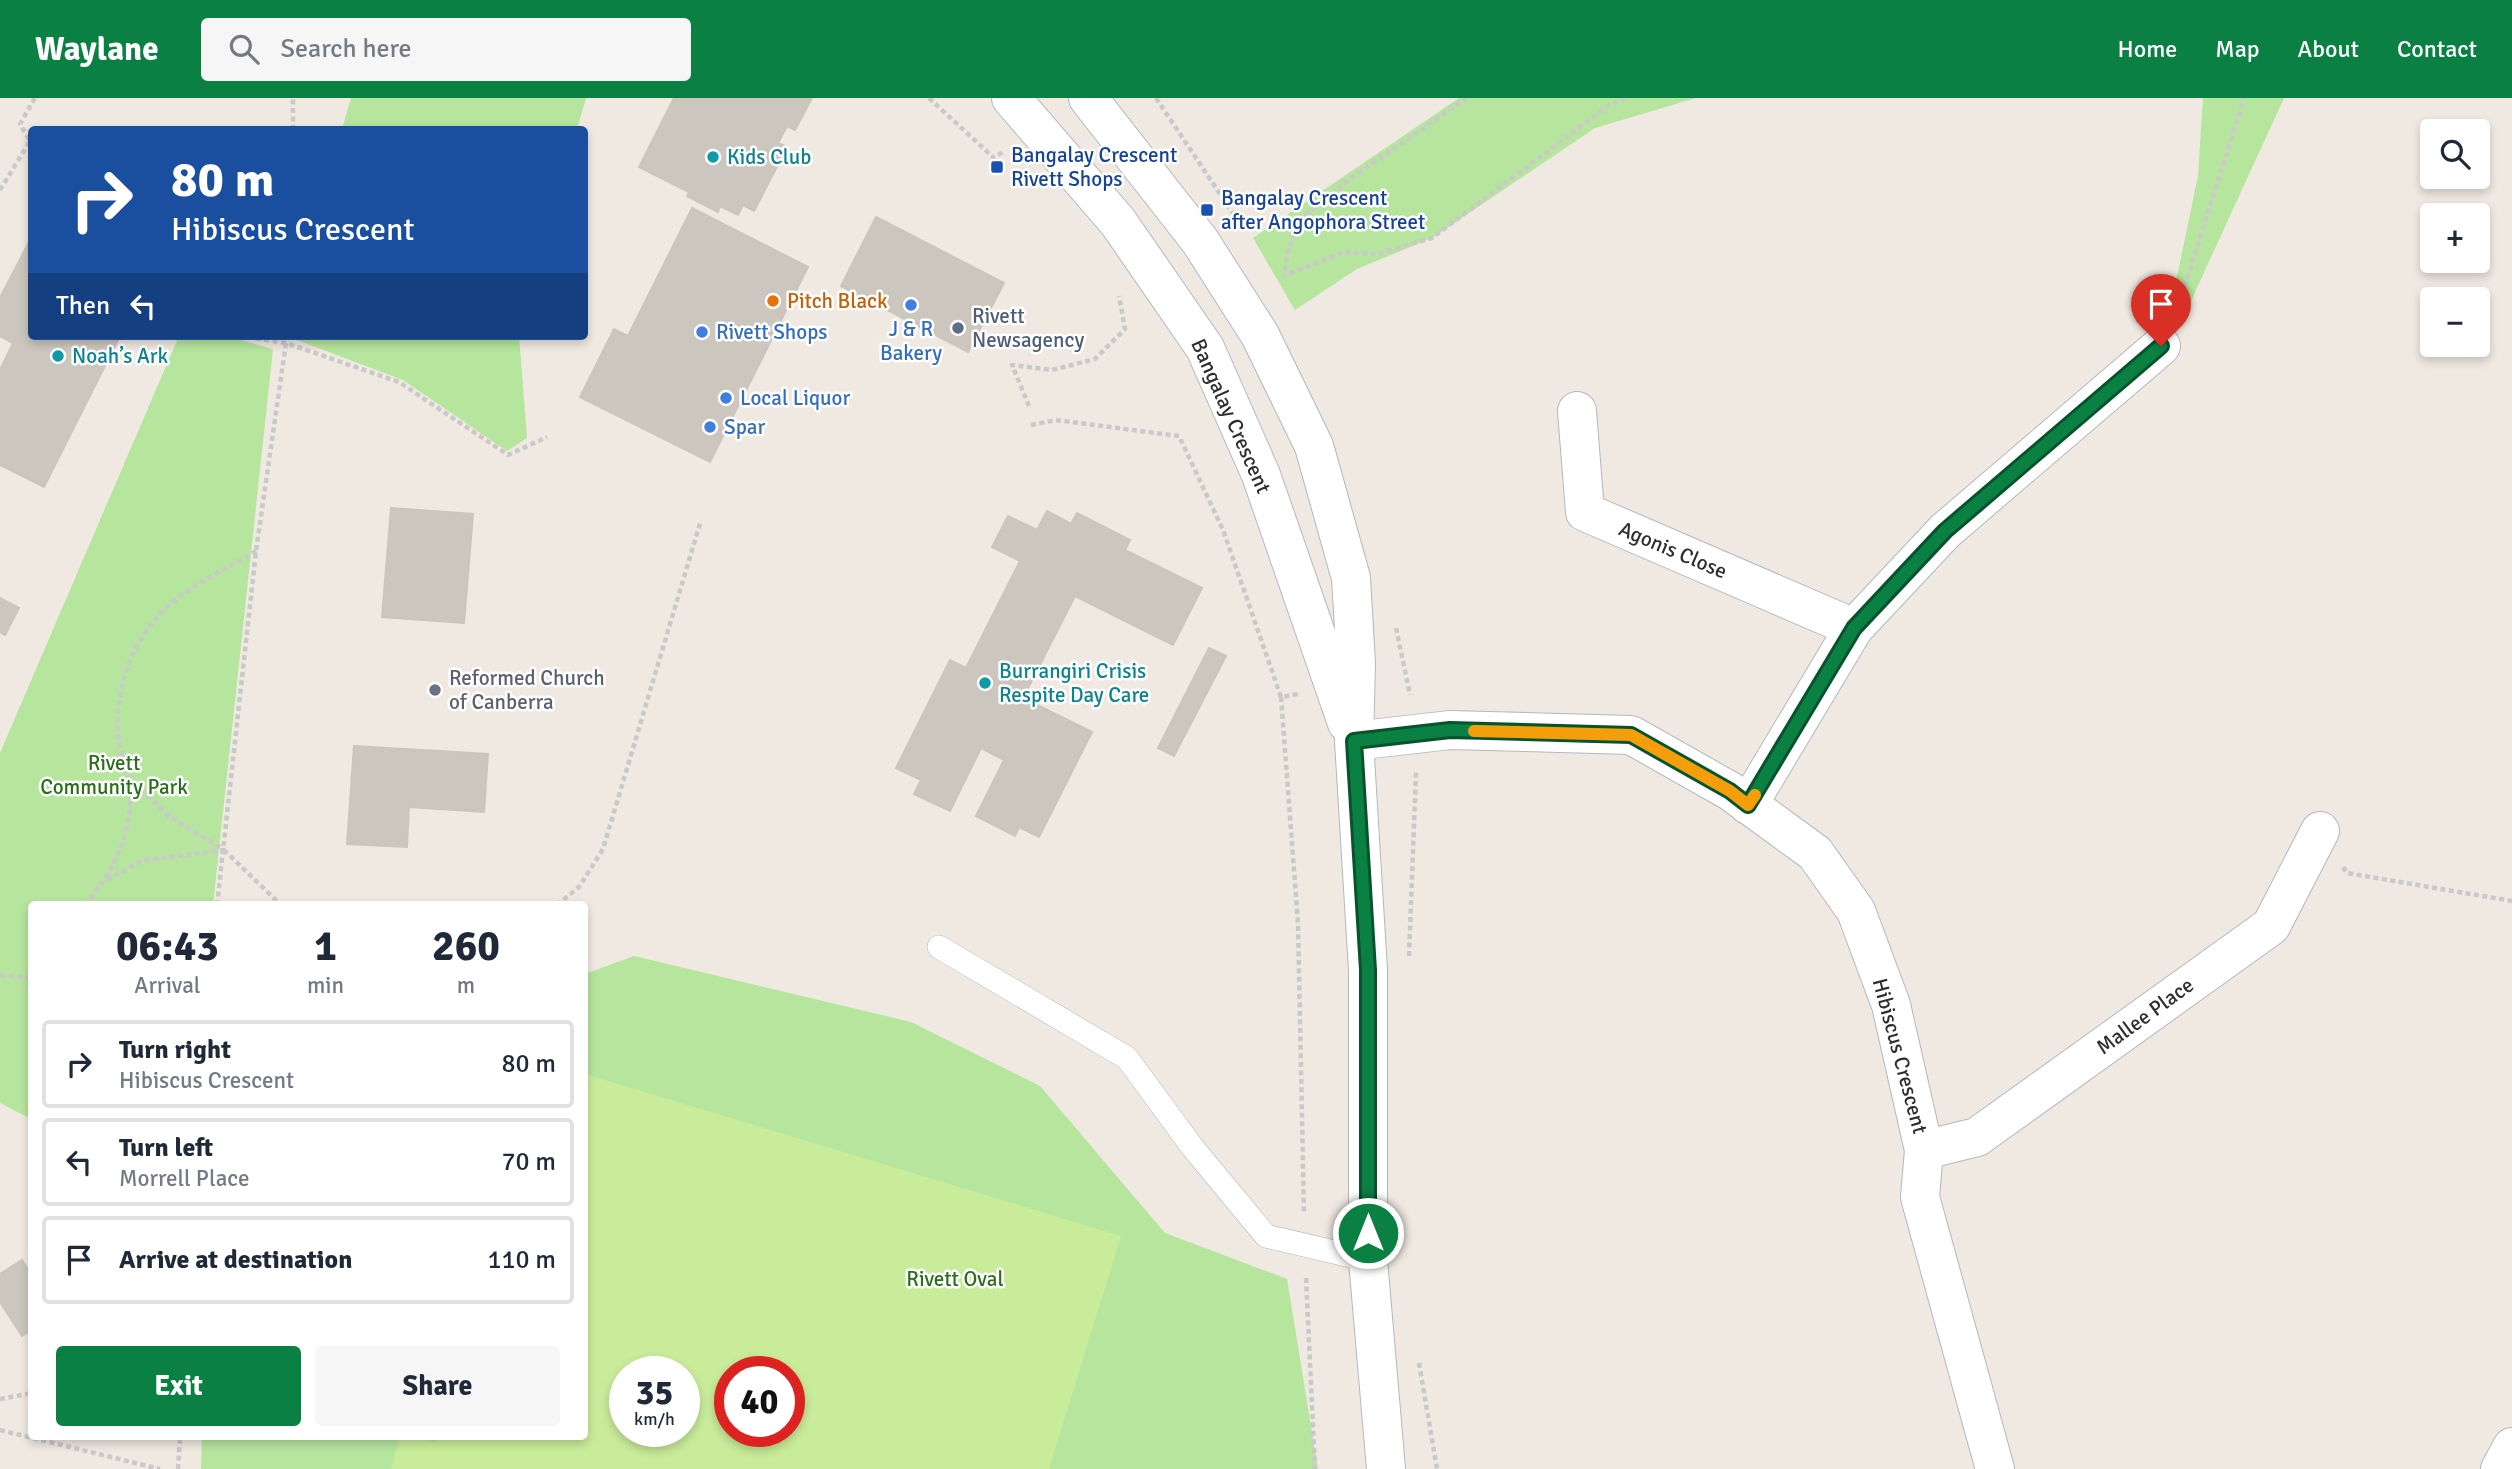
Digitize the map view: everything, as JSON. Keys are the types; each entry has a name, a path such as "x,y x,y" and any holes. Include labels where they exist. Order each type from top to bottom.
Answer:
{"street":[{"name":"Bangalay Crescent","path":"1011,98 1118,222 1205,348 1261,475 1344,685 1354,741 1368,970 1368,1259 1386,1469"},
{"name":"Bangalay Crescent","path":"1088,98 1200,241 1260,335 1314,446 1351,578 1344,685"},
{"path":"1748,805 1854,628 1945,531 2161,346"},
{"name":"Agonis Close","path":"1577,411 1585,512 1854,628"},
{"name":"Hibiscus Crescent","path":"1354,741 1450,730 1631,735 1730,791 1815,853 1856,911 1891,1005 1924,1150 1920,1197 1994,1469"},
{"name":"Mallee Place","path":"1924,1150 1977,1137 2271,926 2320,831"},
{"path":"2500,1469 2512,1447"}],"lane":[{"path":"939,947 1127,1058 1193,1147 1266,1236 1368,1259"}],"path":[{"path":"28,138 20,124 35,98"},
{"path":"292,126 293,98"},
{"path":"929,98 994,158 1014,143"},
{"path":"1284,276 1289,246 1301,219 1350,179 1467,98"},
{"path":"1277,278 1345,251 1377,254 1432,238 1609,105 1626,98"},
{"path":"2161,346 2182,300 2244,98"},
{"path":"0,190 28,144"},
{"path":"1028,406 1012,365 1052,370 1095,359 1125,329 1118,289"},
{"path":"266,340 286,343 399,382 508,454 547,437"},
{"path":"218,901 256,551 286,340"},
{"path":"1031,425 1056,420 1179,436 1223,530 1281,697 1298,923 1305,1245 1315,1469"},
{"path":"562,901 579,887 603,849 701,520"},
{"path":"88,901 120,854 127,828 131,802 118,735 124,679 135,649 162,612 180,597 256,551"},
{"path":"1281,697 1406,674"},
{"path":"1409,967 1418,734"},
{"path":"128,778 169,817 224,850 277,901"},
{"path":"2320,831 2347,873 2512,901"},
{"path":"104,881 141,861 224,850"},
{"path":"0,975 28,978"},
{"path":"1417,1351 1437,1469"},
{"path":"0,1399 28,1395"},
{"path":"0,1430 28,1437"},
{"path":"41,1440 160,1469"},
{"path":"178,1469 180,1440"}],"green space":[{"path":"351,98 586,98 578,126 343,126"},
{"path":"1459,98 1696,98 1595,128 1432,238 1357,269 1295,310 1253,238"},
{"path":"2203,98 2284,98 2190,303 2173,296 2198,176"},
{"name":"Rivett Community Park","path":"177,340 241,340 273,349 213,901 28,901 28,1117 0,1103 0,753"},
{"path":"297,340 519,340 527,438 507,451 403,380"},
{"name":"Rivett Oval","path":"634,956 911,1022 1040,1086 1165,1233 1287,1279 1318,1469 201,1469 202,1440 588,1440 588,973"},
{"path":"588,1075 1121,1236 1049,1469 391,1469 399,1440 424,1440 435,1443 436,1440 588,1440"}],"building":[{"name":"Kids Club","path":"674,98 812,98 795,130 787,126 778,143 787,147 754,211 743,205 738,215 720,206 718,212 687,196 689,192 639,167"},
{"name":"Rivett Shops","path":"692,208 808,267 710,462 580,397 614,329 628,336"},
{"name":"Rivett Newsagency","path":"876,217 1004,283 968,352 841,286"},
{"name":"Noah’s Ark","path":"28,244 28,340 118,340 44,487 0,465 0,370 13,343 0,336 0,298"},
{"path":"391,508 473,514 464,623 382,617"},
{"name":"Burrangiri Crisis Respite Day Care","path":"1047,511 1071,524 1077,513 1130,540 1125,550 1202,588 1173,645 1075,596 1023,698 1092,732 1039,837 1019,827 1015,836 976,816 1004,760 981,748 950,811 914,794 921,780 896,768 950,660 966,668 1020,561 992,547 1008,516 1037,530"},
{"path":"0,598 19,608 5,635 0,632"},
{"path":"1209,648 1226,656 1174,756 1158,748"},
{"path":"354,746 488,754 484,812 409,807 407,847 347,844"},
{"path":"22,1260 28,1270 28,1332 22,1336 0,1302 0,1274"}],"slow traffic":[{"path":"1474,731 1631,735 1730,791 1748,805 1755,795"}],"place":[{"name":"Kids Club","path":"713,157"},
{"name":"Bangalay Crescent Rivett Shops","path":"997,167"},
{"name":"Bangalay Crescent after Angophora Street","path":"1207,210"},
{"name":"Pitch Black","path":"773,301"},
{"name":"J & R Bakery","path":"911,305"},
{"name":"Rivett Newsagency","path":"958,328"},
{"name":"Rivett Shops","path":"702,332"},
{"name":"Noah’s Ark","path":"58,356"},
{"name":"Local Liquor","path":"726,398"},
{"name":"Spar","path":"710,427"},
{"name":"Burrangiri Crisis Respite Day Care","path":"985,683"},
{"name":"Reformed Church of Canberra","path":"435,690"}],"route":[{"path":"1368,1233 1368,970 1354,741 1450,730 1631,735 1730,791 1748,805 1854,628 1945,531 2161,346"}]}
